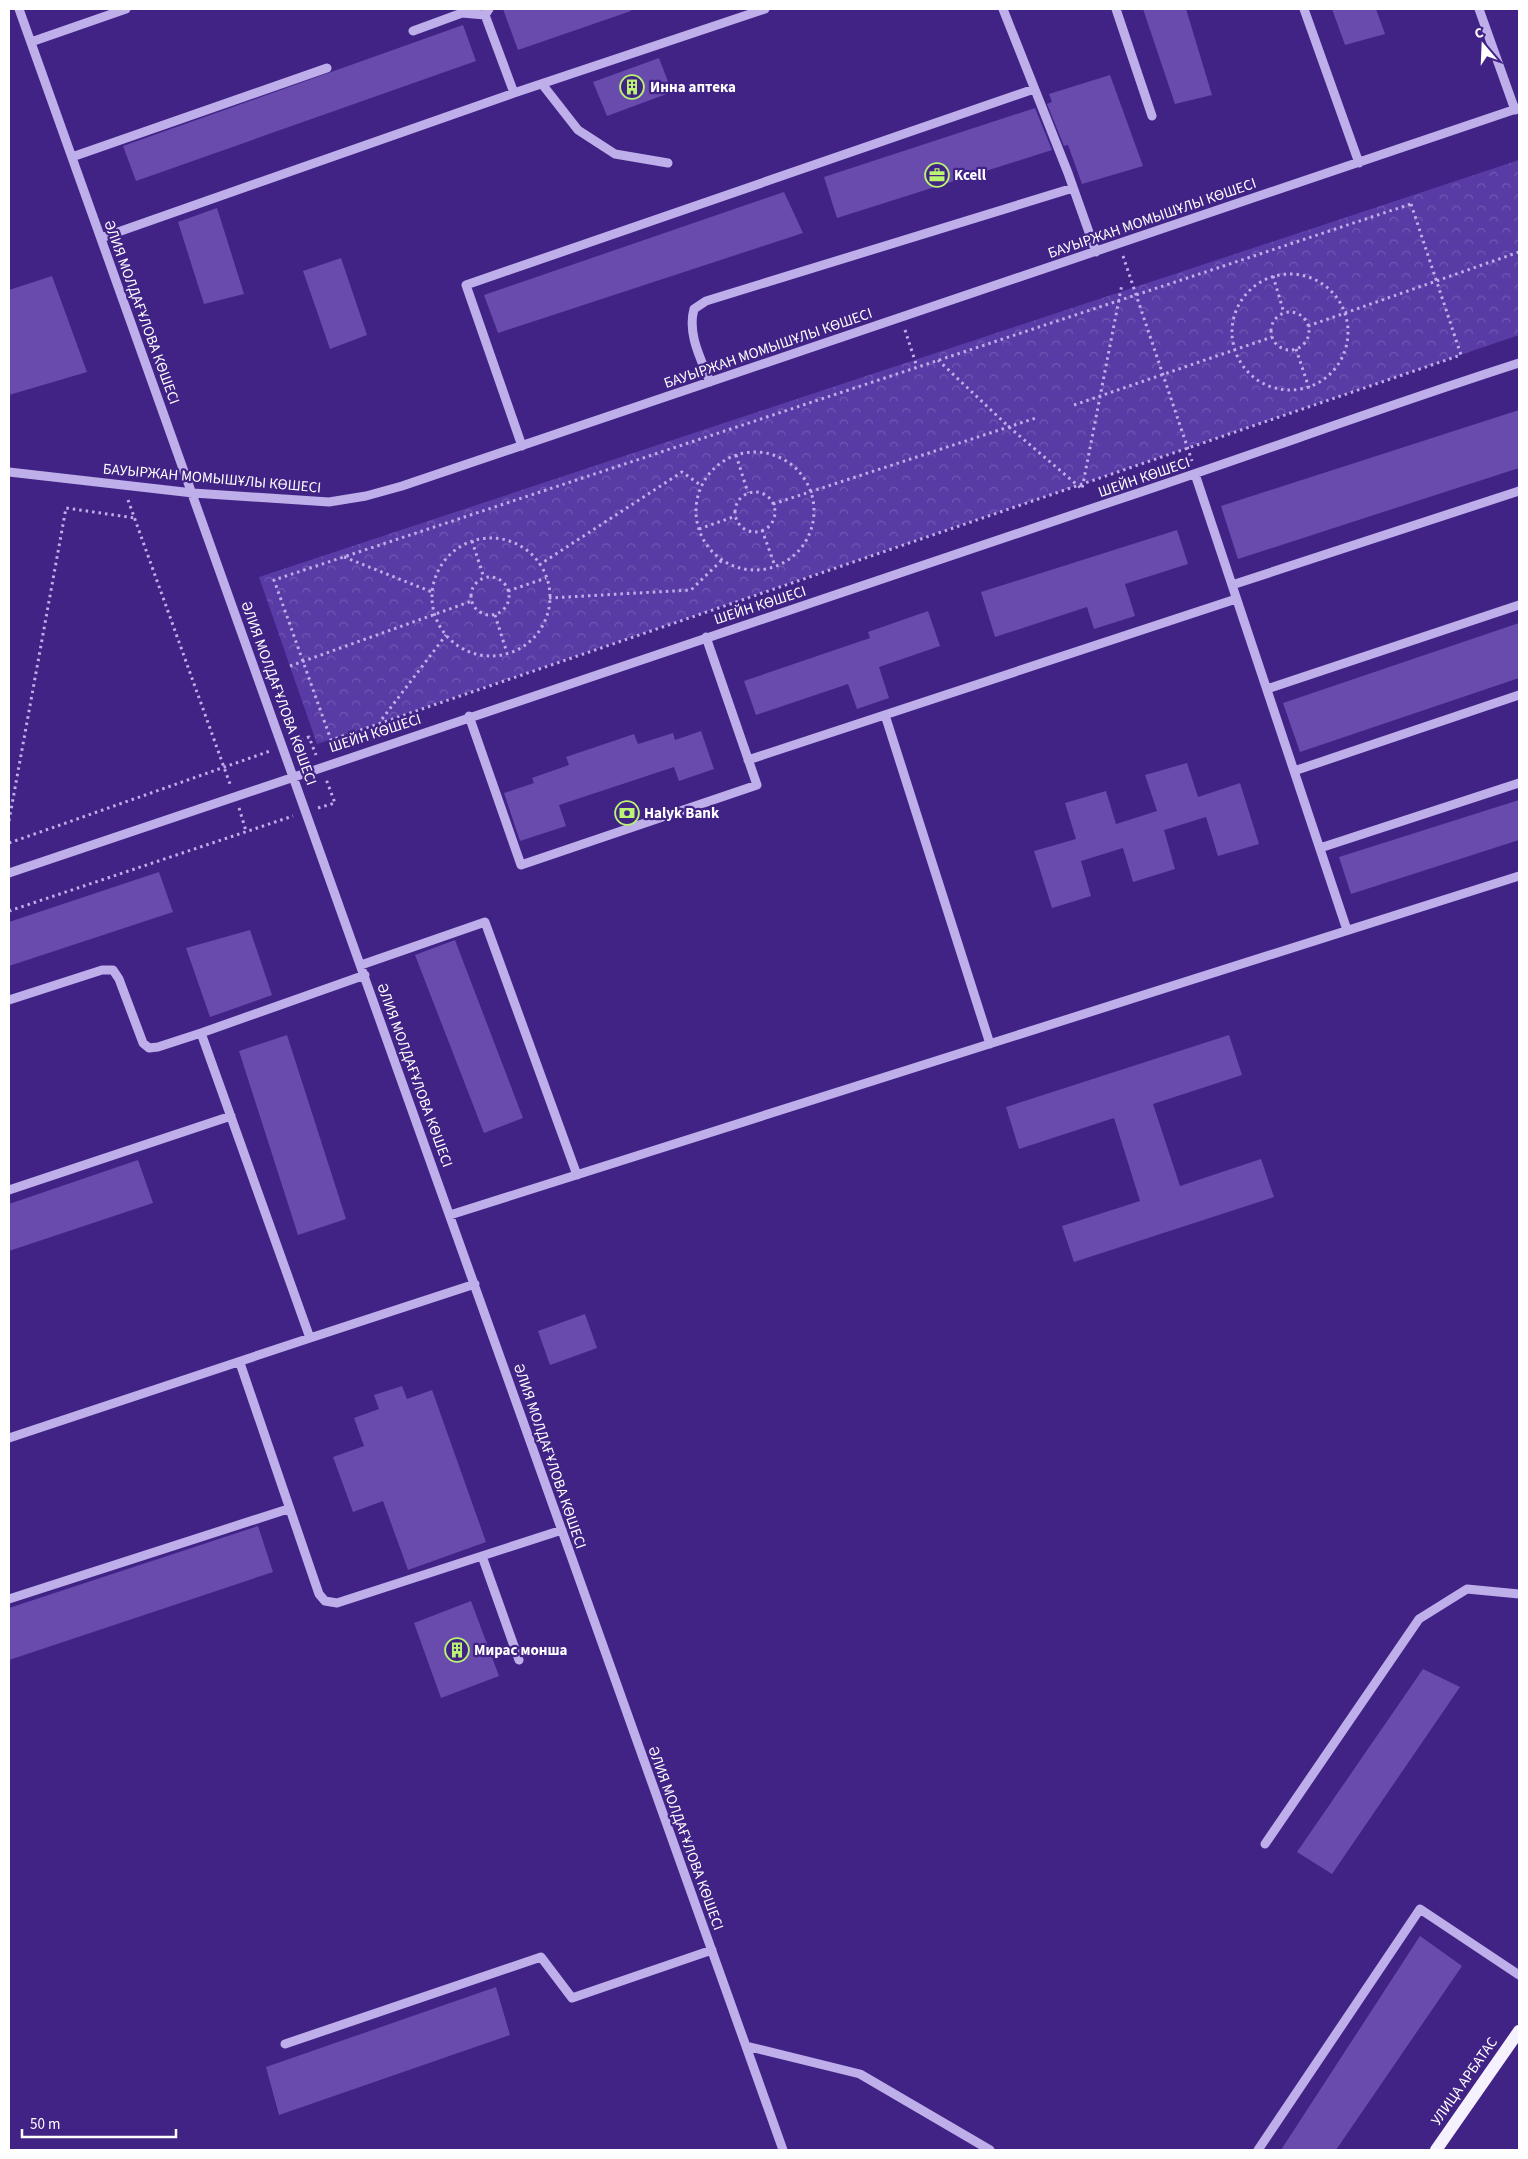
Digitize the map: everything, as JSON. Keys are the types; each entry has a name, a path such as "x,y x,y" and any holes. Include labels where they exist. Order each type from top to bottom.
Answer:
{"main road":[{"name":"УЛИЦА АРБАТАС","path":"1436,2150 1519,2031"}],"street":[{"name":"ӘЛИЯ МОЛДАҒҰЛОВА КӨШЕСІ","path":"19,9 284,747 783,2150"},
{"path":"31,42 126,9"},
{"path":"101,238 514,93 765,9"},
{"path":"1003,9 1096,252"},
{"path":"1116,9 1152,116"},
{"path":"1304,9 1359,163"},
{"path":"1479,9 1517,109"},
{"path":"412,30 462,13 487,12 514,93"},
{"path":"72,157 327,68"},
{"path":"542,84 578,130 614,154 668,163"},
{"path":"522,446 466,285 1034,90"},
{"name":"БАУЫРЖАН МОМЫШҰЛЫ КӨШЕСІ","path":"9,472 193,493 329,502 366,496 522,446 1517,109"},
{"path":"710,382 692,332 690,321 694,309 706,301 1073,188"},
{"name":"ШЕЙН КӨШЕСІ","path":"9,873 293,774 1195,474 1435,390 1519,363"},
{"path":"1195,474 1347,930"},
{"path":"1232,585 1519,492"},
{"path":"748,760 1236,599"},
{"path":"1267,689 1519,605"},
{"path":"469,716 521,865 757,785 706,637"},
{"path":"1294,771 1519,695"},
{"path":"885,715 990,1044"},
{"path":"1320,848 1519,783"},
{"path":"450,1215 1519,876"},
{"path":"361,965 485,922 577,1175"},
{"path":"9,1000 102,970 113,970 119,979 143,1043 149,1048 158,1047 201,1033 365,975"},
{"path":"201,1033 310,1338"},
{"path":"9,1190 231,1116"},
{"path":"9,1438 475,1284"},
{"path":"240,1362 288,1509 319,1594 325,1601 337,1603 562,1530"},
{"path":"9,1599 288,1509"},
{"path":"482,1556 519,1660"},
{"path":"1265,1844 1419,1619 1467,1589 1519,1594"},
{"path":"1258,2150 1420,1909 1519,1975"},
{"path":"284,2044 542,1957 572,1998 712,1950"},
{"path":"746,2046 860,2074 990,2150"}],"path":[{"path":"1077,485 331,740 274,580 1411,204 1461,355 1083,483"},
{"path":"1119,244 1188,448 1195,474"},
{"path":"1308,326 1519,252"},
{"path":"1293,274 1312,278 1330,289 1342,304 1345,312 1348,324 1348,344 1341,363 1328,378 1308,388 1292,391 1273,389 1256,381 1243,368 1234,351 1231,333 1234,314 1238,306 1256,284 1273,276 1293,274"},
{"path":"1273,276 1284,313"},
{"path":"938,360 1010,427 1082,489 1122,284"},
{"path":"1290,312 1301,316 1308,326 1307,338 1304,344 1296,349 1286,350 1280,347 1272,337 1274,320 1284,313 1290,312"},
{"path":"901,318 916,367"},
{"path":"1074,405 1272,337"},
{"path":"1296,349 1308,388"},
{"path":"773,504 1036,418"},
{"path":"755,452 775,455 792,464 805,479 811,492 814,517 809,536 798,552 782,564 764,570 744,569 722,560 711,551 699,528 696,515 698,496 706,478 719,464 736,455 755,452"},
{"path":"736,455 748,493"},
{"path":"539,565 682,472 702,486"},
{"path":"748,493 762,493 773,504 775,514 773,520 762,530 751,532 740,525 736,516 738,501 748,493"},
{"path":"9,821 66,508 135,518 223,768 235,795 246,831"},
{"path":"699,528 736,516"},
{"path":"762,530 775,566"},
{"path":"495,538 514,542 531,554 539,565 549,589 549,609 541,628 528,643 507,653 491,656 472,653 456,645 446,635 434,615 432,592 434,578 443,561 457,548 472,541 495,538"},
{"path":"472,541 484,578"},
{"path":"343,557 432,592"},
{"path":"549,598 691,590 722,560"},
{"path":"484,578 496,578 502,581 508,591 509,597 505,608 495,615 482,614 477,610 472,601 474,586 484,578"},
{"path":"508,591 546,578"},
{"path":"290,666 472,601"},
{"path":"495,615 507,653"},
{"path":"382,718 446,635"},
{"path":"9,843 309,737 335,803 306,811 9,911"}],"green space":[{"path":"1519,160 1519,335 317,744 259,577"}],"building":[{"path":"503,9 630,9 631,11 518,50"},
{"path":"1143,9 1186,9 1212,95 1175,104"},
{"path":"1332,9 1376,9 1385,34 1345,45"},
{"path":"463,25 476,61 136,181 123,146"},
{"name":"Инна аптека","path":"659,58 672,92 607,116 593,82"},
{"path":"1110,75 1143,166 1082,184 1068,145 1064,146 1047,104 1052,102 1049,94"},
{"path":"1035,108 1052,150 837,218 824,177"},
{"path":"784,192 803,233 498,333 484,295"},
{"path":"217,208 244,294 204,304 178,222"},
{"path":"341,258 367,335 330,349 303,271"},
{"path":"52,276 87,372 9,395 9,290"},
{"path":"1519,410 1519,468 1238,559 1221,506"},
{"path":"1177,530 1188,564 1125,584 1135,616 1094,629 1087,607 995,637 981,592"},
{"path":"928,611 940,646 879,667 889,698 857,709 848,684 756,715 744,681 870,638 868,632"},
{"path":"1519,623 1519,678 1300,752 1283,703"},
{"path":"701,731 714,769 679,781 674,767 559,805 566,826 520,841 504,793 534,783 532,778 569,765 566,757 634,734 638,744 673,733 675,740"},
{"path":"1187,763 1198,797 1240,783 1259,844 1218,856 1206,817 1164,830 1175,869 1133,882 1123,848 1081,861 1091,896 1052,908 1034,851 1076,839 1065,803 1106,791 1116,824 1157,811 1145,775"},
{"path":"1519,800 1519,840 1351,894 1339,857"},
{"path":"159,872 173,912 9,966 9,922"},
{"path":"250,930 272,995 210,1017 186,948"},
{"path":"455,940 523,1118 484,1133 415,955"},
{"path":"287,1035 346,1219 298,1235 239,1051"},
{"path":"1229,1035 1242,1075 1153,1104 1180,1186 1261,1159 1274,1197 1074,1262 1062,1226 1140,1201 1114,1118 1019,1149 1006,1107"},
{"path":"138,1160 153,1203 9,1251 9,1204"},
{"path":"585,1314 597,1348 550,1365 538,1331"},
{"path":"402,1386 407,1399 432,1390 486,1542 408,1570 383,1501 353,1512 333,1457 364,1446 354,1418 379,1409 374,1395"},
{"path":"258,1526 273,1572 9,1660 9,1608"},
{"name":"Мирас монша","path":"471,1601 499,1676 441,1698 414,1623"},
{"path":"1423,1669 1460,1687 1332,1874 1297,1852"},
{"path":"1420,1936 1462,1966 1336,2150 1281,2150"},
{"path":"496,1987 510,2035 279,2115 266,2067"}],"place":[{"name":"Инна аптека","path":"632,87"},
{"name":"Kcell","path":"937,175"},
{"name":"Halyk Bank","path":"627,813"},
{"name":"Мирас монша","path":"457,1650"}]}
